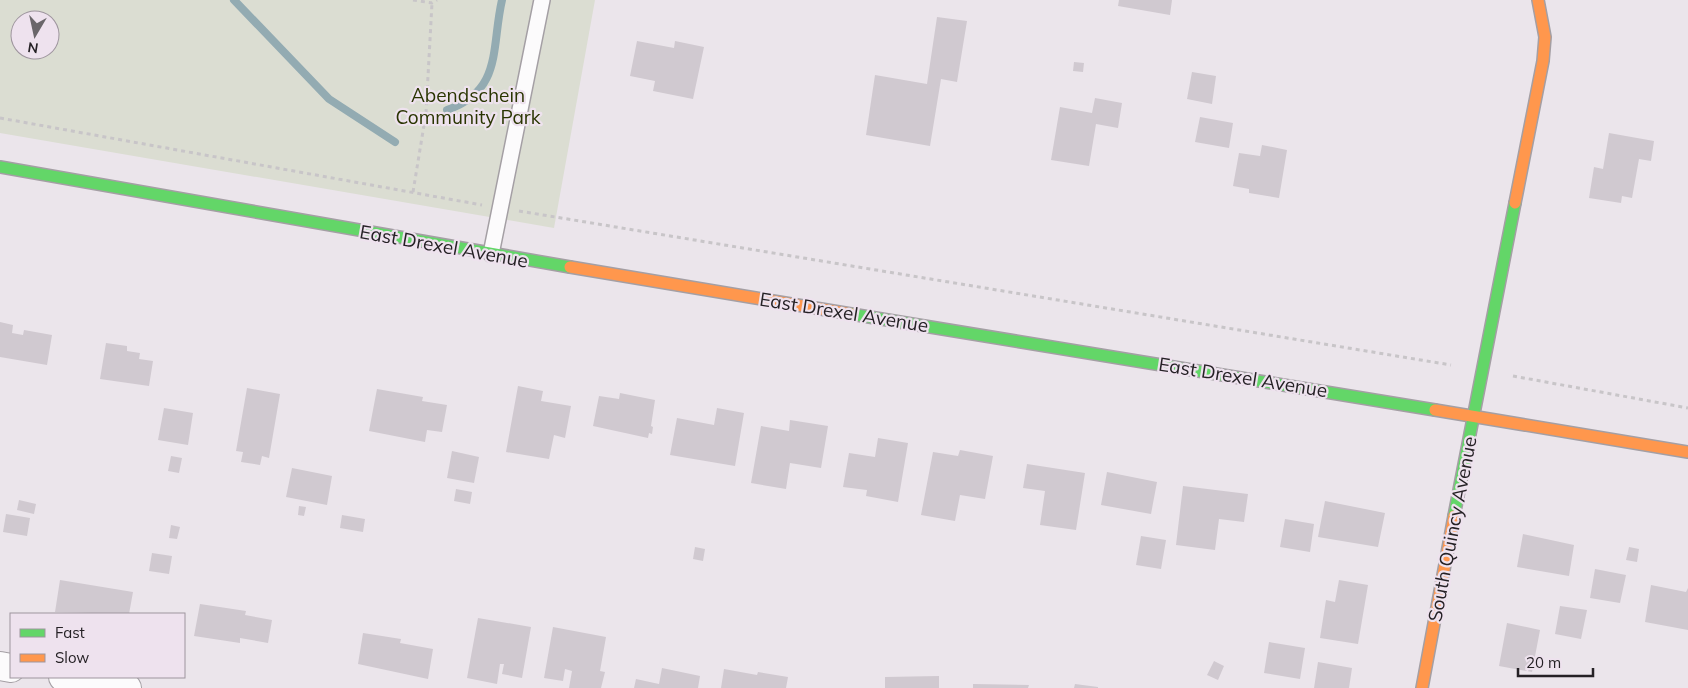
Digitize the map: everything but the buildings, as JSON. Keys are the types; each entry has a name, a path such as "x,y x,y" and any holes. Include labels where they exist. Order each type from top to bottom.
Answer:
{"street":[{"name":"South Quincy Avenue","path":"1422,688 1481,371 1543,60 1545,37 1538,0"},
{"name":"East Drexel Avenue","path":"0,168 491,254 1688,452"},
{"path":"69,678 127,688"}],"lane":[{"path":"491,254 542,0"}],"path":[{"path":"413,0 432,3 437,0"},
{"path":"413,192 426,113 432,3"},
{"path":"0,118 488,206"},
{"path":"514,210 1451,365"},
{"path":"1513,376 1688,408"}],"green space":[{"name":"Abendschein Community Park","path":"0,0 595,0 554,228 0,133"}],"waterway":[{"path":"234,0 329,99 395,142"},
{"path":"447,110 465,102 478,91 486,79 495,50 502,0"}],"traffic: fast":[{"path":"0,167 570,267"},
{"path":"1454,516 1515,203"},
{"path":"851,314 1435,410"}],"traffic: slow":[{"path":"1515,203 1543,61 1545,37 1538,0"},
{"path":"570,267 851,314"},
{"path":"1435,410 1688,452"},
{"path":"1422,688 1454,516"}]}
